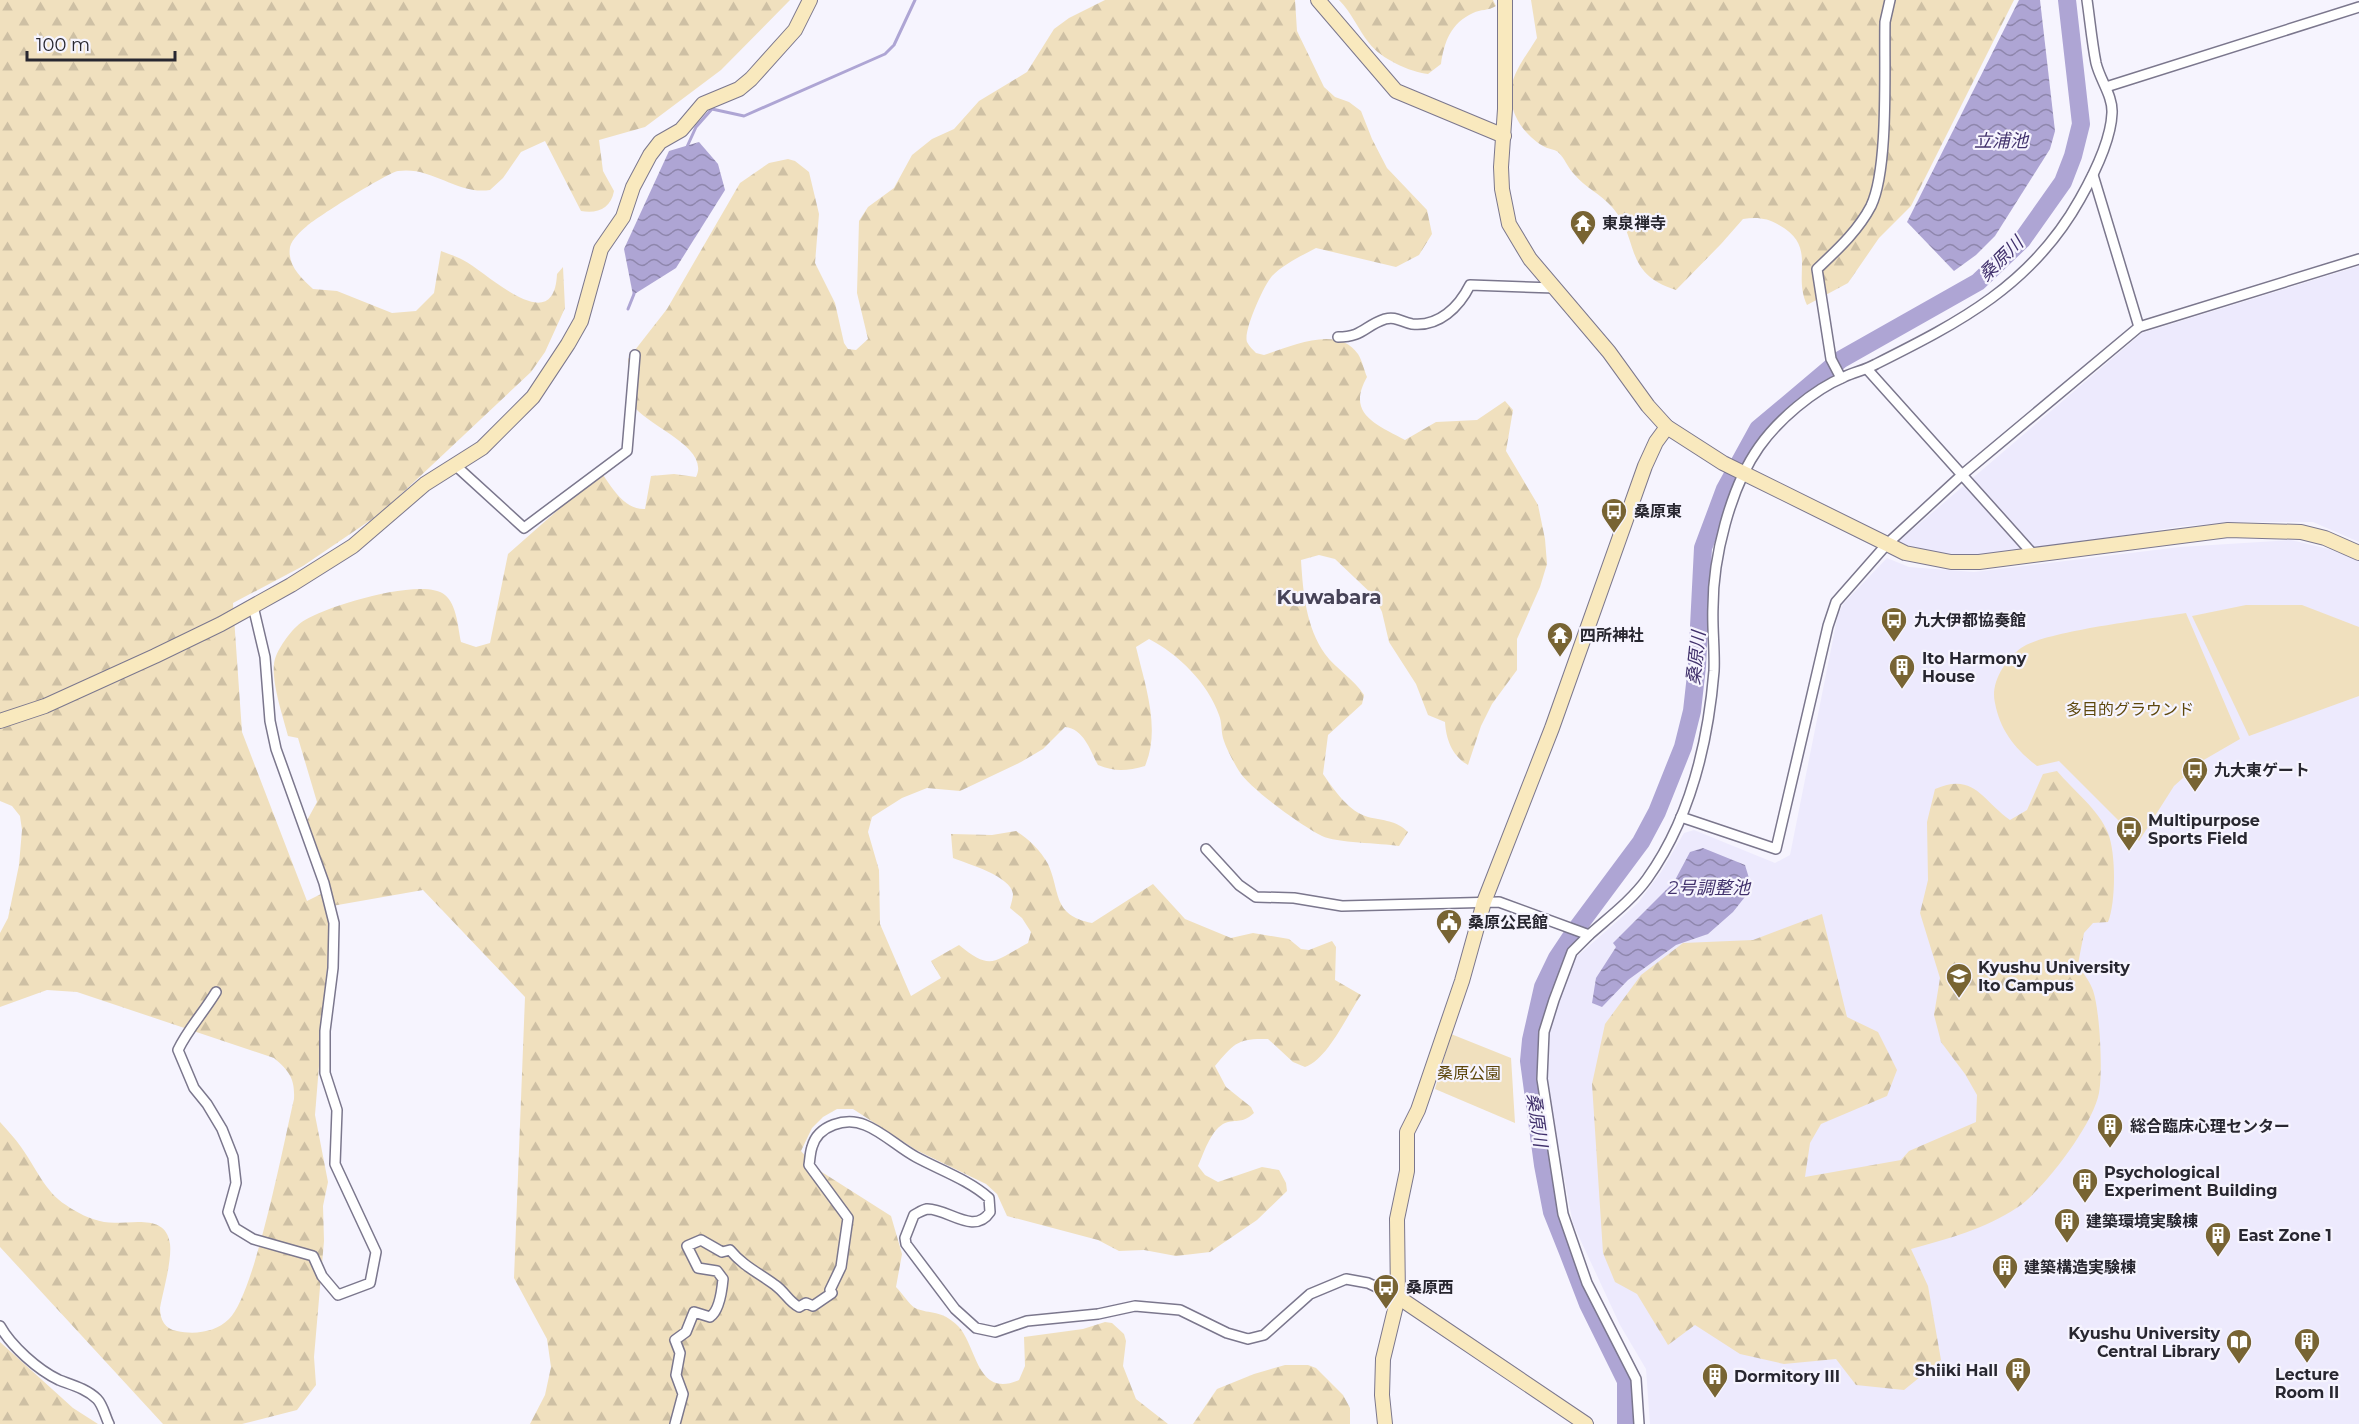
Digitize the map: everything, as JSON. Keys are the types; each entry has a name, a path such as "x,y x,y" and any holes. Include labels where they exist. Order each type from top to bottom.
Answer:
{"street":[{"path":"0,721 45,706 221,624 253,606 353,546 425,484 483,448 533,397 547,379 581,321 601,249 623,217 633,187 650,155 660,142 681,130 704,104 739,89 751,79 795,30 810,0"},
{"path":"1318,0 1396,91 1504,136"},
{"path":"1504,0 1502,189 1509,224 1530,259 1609,352 1667,427 1723,463 1905,553 1950,562 2228,530 2301,532 2325,538 2359,553"},
{"path":"1841,378 1831,359 1817,269 1852,234 1871,205 1880,178 1885,22 1890,0"},
{"path":"1639,1424 1636,1379 1587,1283 1563,1214 1542,1079 1544,1032 1554,999 1572,952 1586,934 1646,881 1669,845 1695,781 1714,669 1715,577 1729,515 1744,474 1759,447 1785,418 1841,378 1867,369 1942,331 2003,292 2067,222 2093,175 2110,131 2112,109 2097,66 2087,0"},
{"path":"2106,87 2359,7"},
{"path":"2093,175 2139,327"},
{"path":"1681,818 1776,849 1832,611 1851,584 1887,544 1963,474 2139,327 2359,259"},
{"path":"1338,337 1353,337 1383,320 1394,317 1412,324 1429,322 1446,316 1462,302 1470,285 1555,288"},
{"path":"455,465 524,528 627,451 635,355"},
{"path":"1867,369 2033,554"},
{"path":"1385,1424 1382,1395 1383,1359 1398,1297 1397,1219 1407,1171 1407,1132 1418,1110 1458,992 1484,902 1552,728 1645,466 1656,442 1667,427"},
{"path":"216,992 178,1050 194,1088 222,1129 233,1157 236,1183 228,1212 235,1228 253,1239 313,1256 322,1276 338,1295 370,1283 376,1252 335,1164 337,1110 325,1072 325,1031 333,968 334,923 324,882 276,748 270,721 265,657 253,606"},
{"path":"1206,849 1239,885 1262,898 1294,898 1341,906 1499,902 1586,934"},
{"path":"675,1424 682,1394 676,1375 680,1353 675,1340 686,1332 694,1312 713,1316 722,1289 721,1274 711,1269 698,1268 687,1246 700,1240 722,1252 730,1250 741,1262 775,1284 793,1305 800,1307 806,1303 813,1306 832,1293 830,1290 841,1267 848,1218 809,1165 811,1148 818,1135 831,1126 843,1122 867,1125 897,1146 975,1187 989,1198 990,1212 977,1221 955,1218 929,1209 921,1211 914,1215 905,1238 906,1244 945,1299 976,1328 995,1332 1027,1321 1142,1306 1180,1310 1227,1333 1248,1339 1264,1335 1310,1294 1346,1279 1368,1282 1398,1297 1586,1424"},
{"path":"0,1326 11,1341 37,1365 57,1379 87,1391 99,1400 109,1424"}],"shaded area":[{"path":"2359,266 2359,542 2313,522 2237,522 2183,526 2023,551 1973,555 1934,553 1898,542 2142,333"},
{"name":"Kyushu University Ito Campus","path":"2291,540 2329,549 2359,561 2359,1424 1650,1424 1646,1369 1620,1325 1573,1224 1551,1110 1545,1055 1549,1032 1573,960 1638,903 1661,872 1684,833 1694,830 1775,863 1790,855 1838,614 1844,603 1887,558 1909,567 1974,572 2180,547"}],"green space":[{"path":"0,0 790,0 721,70 645,127 599,140 603,171 614,191 610,202 603,208 593,212 581,211 545,141 521,152 503,178 490,190 466,188 422,173 398,171 313,221 291,244 290,254 293,265 313,289 337,291 392,313 416,311 434,293 441,251 463,260 518,297 533,302 545,301 553,293 557,274 563,267 565,308 545,352 531,372 381,513 303,566 233,603 242,732 307,901 329,890 305,824 317,802 298,738 288,736 277,695 274,664 281,646 297,626 316,614 375,595 417,589 434,590 449,599 456,617 461,642 476,647 490,643 508,554 601,472 624,501 631,506 645,509 651,476 674,474 696,477 698,466 686,446 640,413 633,405 629,389 628,359 667,309 740,183 769,163 788,159 795,161 809,172 819,214 815,263 835,303 844,343 848,349 856,350 868,339 857,293 859,221 868,207 894,188 912,155 932,139 954,129 979,101 1027,72 1054,29 1069,18 1105,0 1295,0 1297,31 1324,87 1335,97 1349,102 1361,111 1387,168 1427,210 1432,234 1419,255 1396,267 1316,248 1293,260 1272,276 1264,289 1248,328 1247,342 1256,353 1264,355 1313,340 1338,340 1349,345 1358,354 1367,377 1361,390 1362,409 1375,423 1405,440 1436,422 1477,420 1505,401 1513,410 1506,451 1538,505 1547,564 1540,587 1517,639 1517,670 1492,704 1481,726 1468,765 1458,757 1451,746 1445,722 1428,715 1416,684 1389,642 1382,612 1375,597 1335,559 1319,555 1301,560 1304,597 1310,621 1325,654 1364,695 1362,704 1328,735 1323,774 1342,800 1354,810 1368,817 1394,823 1408,832 1399,846 1322,836 1265,797 1245,779 1234,763 1224,742 1220,718 1214,703 1200,681 1181,661 1149,639 1136,647 1152,722 1150,752 1145,766 1121,770 1098,765 1082,736 1065,727 1043,749 960,791 927,788 902,798 872,817 868,832 879,870 880,924 911,996 941,978 931,961 959,945 979,959 993,961 1028,943 1031,932 1022,918 1010,908 1013,894 1005,882 997,876 953,858 951,834 992,835 1016,831 1026,838 1045,859 1064,908 1079,919 1092,923 1153,884 1185,919 1231,938 1253,933 1289,939 1301,949 1309,950 1332,941 1336,947 1335,980 1361,995 1329,1047 1313,1063 1305,1067 1293,1062 1268,1039 1243,1041 1232,1047 1215,1066 1226,1087 1251,1107 1254,1113 1242,1120 1227,1122 1218,1128 1208,1143 1198,1166 1205,1175 1218,1182 1262,1167 1279,1170 1286,1183 1287,1191 1257,1220 1210,1252 1176,1256 1144,1250 1119,1251 1098,1240 1007,1216 997,1194 986,1184 916,1150 853,1109 837,1109 823,1117 812,1128 801,1151 817,1169 891,1216 902,1254 896,1287 915,1308 946,1317 958,1326 979,1367 994,1382 1005,1384 1019,1380 1025,1366 1024,1337 1083,1329 1105,1322 1112,1323 1124,1334 1126,1341 1123,1366 1136,1399 1168,1424 530,1424 545,1395 551,1367 547,1339 514,1278 525,997 423,890 332,906 315,1115 328,1182 323,1206 324,1241 314,1357 316,1385 297,1410 242,1424 163,1424 0,1247 0,1122 19,1144 52,1193 70,1208 104,1222 153,1224 161,1227 167,1234 170,1259 160,1308 162,1320 166,1326 173,1330 191,1333 218,1327 229,1319 239,1304 249,1280 268,1215 294,1092 290,1075 274,1058 77,992 47,990 0,1007 0,933 8,918 19,865 22,830 20,816 12,806 0,801"},
{"path":"1339,0 1493,0 1496,6 1473,13 1459,22 1444,48 1441,64 1428,74 1405,68 1374,49"},
{"path":"1531,0 2014,0 1911,206 1879,238 1848,283 1807,305 1803,293 1802,261 1798,242 1791,233 1779,225 1762,219 1743,219 1676,290 1659,283 1647,274 1635,255 1621,219 1612,207 1578,179 1558,152 1545,147 1530,136 1515,115 1511,99 1513,81 1537,38"},
{"path":"2246,605 2302,605 2359,627 2359,696 2249,736 2192,616"},
{"name":"多目的グラウンド","path":"2186,613 2240,739 2202,761 2174,786 2139,841 2059,761 2037,766 2022,753 2005,730 1997,713 1995,688 2000,672 2009,659 2021,648 2034,642 2075,631"},
{"path":"2057,771 2085,800 2104,825 2111,842 2114,865 2114,890 2108,922 2093,923 2084,933 2078,964 2092,988 2097,1009 2101,1056 2099,1093 2095,1106 2078,1138 2029,1198 2005,1215 1979,1227 1911,1249 1928,1286 1941,1360 1904,1390 1856,1385 1836,1359 1784,1364 1740,1354 1695,1325 1668,1345 1637,1294 1615,1282 1603,1253 1592,1084 1605,1024 1641,975 1683,943 1753,940 1822,914 1847,1017 1878,1032 1897,1070 1887,1096 1821,1124 1810,1143 1805,1177 1901,1160 1909,1151 1976,1122 1977,1095 1965,1074 1941,1042 1934,1015 1940,978 1920,913 1928,880 1927,822 1935,789 1959,784 1977,791 2010,820 2027,810 2043,774"},
{"name":"桑原公園","path":"1451,1034 1511,1058 1515,1123 1435,1089"},
{"path":"0,1342 73,1408 98,1424 0,1424"},
{"path":"1285,1365 1308,1365 1316,1368 1343,1395 1350,1408 1350,1424 1193,1424 1217,1389 1254,1374"}],"water":[{"name":"立浦池","path":"2019,0 2040,0 2055,131 2050,149 1995,236 1976,255 1954,271 1907,222"},
{"path":"699,142 718,164 725,190 676,268 633,295 624,249 669,151"},
{"name":"2号調整池","path":"1703,848 1745,865 1752,888 1733,912 1708,934 1676,945 1628,980 1602,1007 1592,1003 1596,978 1616,947 1613,943 1674,882 1690,852"}],"waterway":[{"path":"686,149 696,127 712,109 744,116 885,54 894,45 915,0"},
{"name":"桑原川","path":"1626,1424 1626,1381 1588,1304 1552,1212 1543,1165 1529,1061 1531,1040 1543,987 1557,958 1577,928 1641,842 1657,812 1683,747 1692,711 1697,666 1703,548 1725,489 1758,429 1840,360 1978,282 2022,240 2063,182 2073,156 2081,124 2067,0"},
{"path":"628,309 634,294"}],"place":[{"name":"東泉禅寺","path":"1583,246"},
{"name":"桑原東","path":"1614,534"},
{"name":"九大伊都協奏館","path":"1894,643"},
{"name":"四所神社","path":"1560,658"},
{"name":"Ito Harmony House","path":"1902,690"},
{"name":"九大東ゲート","path":"2195,793"},
{"name":"Multipurpose Sports Field","path":"2129,852"},
{"name":"桑原公民館","path":"1449,945"},
{"name":"Kyushu University Ito Campus","path":"1959,999"},
{"name":"総合臨床心理センター","path":"2110,1149"},
{"name":"Psychological Experiment Building","path":"2085,1204"},
{"name":"建築環境実験棟","path":"2067,1244"},
{"name":"East Zone 1","path":"2218,1258"},
{"name":"建築構造実験棟","path":"2005,1290"},
{"name":"桑原西","path":"1386,1310"},
{"name":"Lecture Room II","path":"2307,1364"},
{"name":"Kyushu University Central Library","path":"2239,1365"},
{"name":"Shiiki Hall","path":"2018,1393"},
{"name":"Dormitory III","path":"1715,1399"}],"district":[{"name":"Kuwabara","path":"1329,597"}]}
